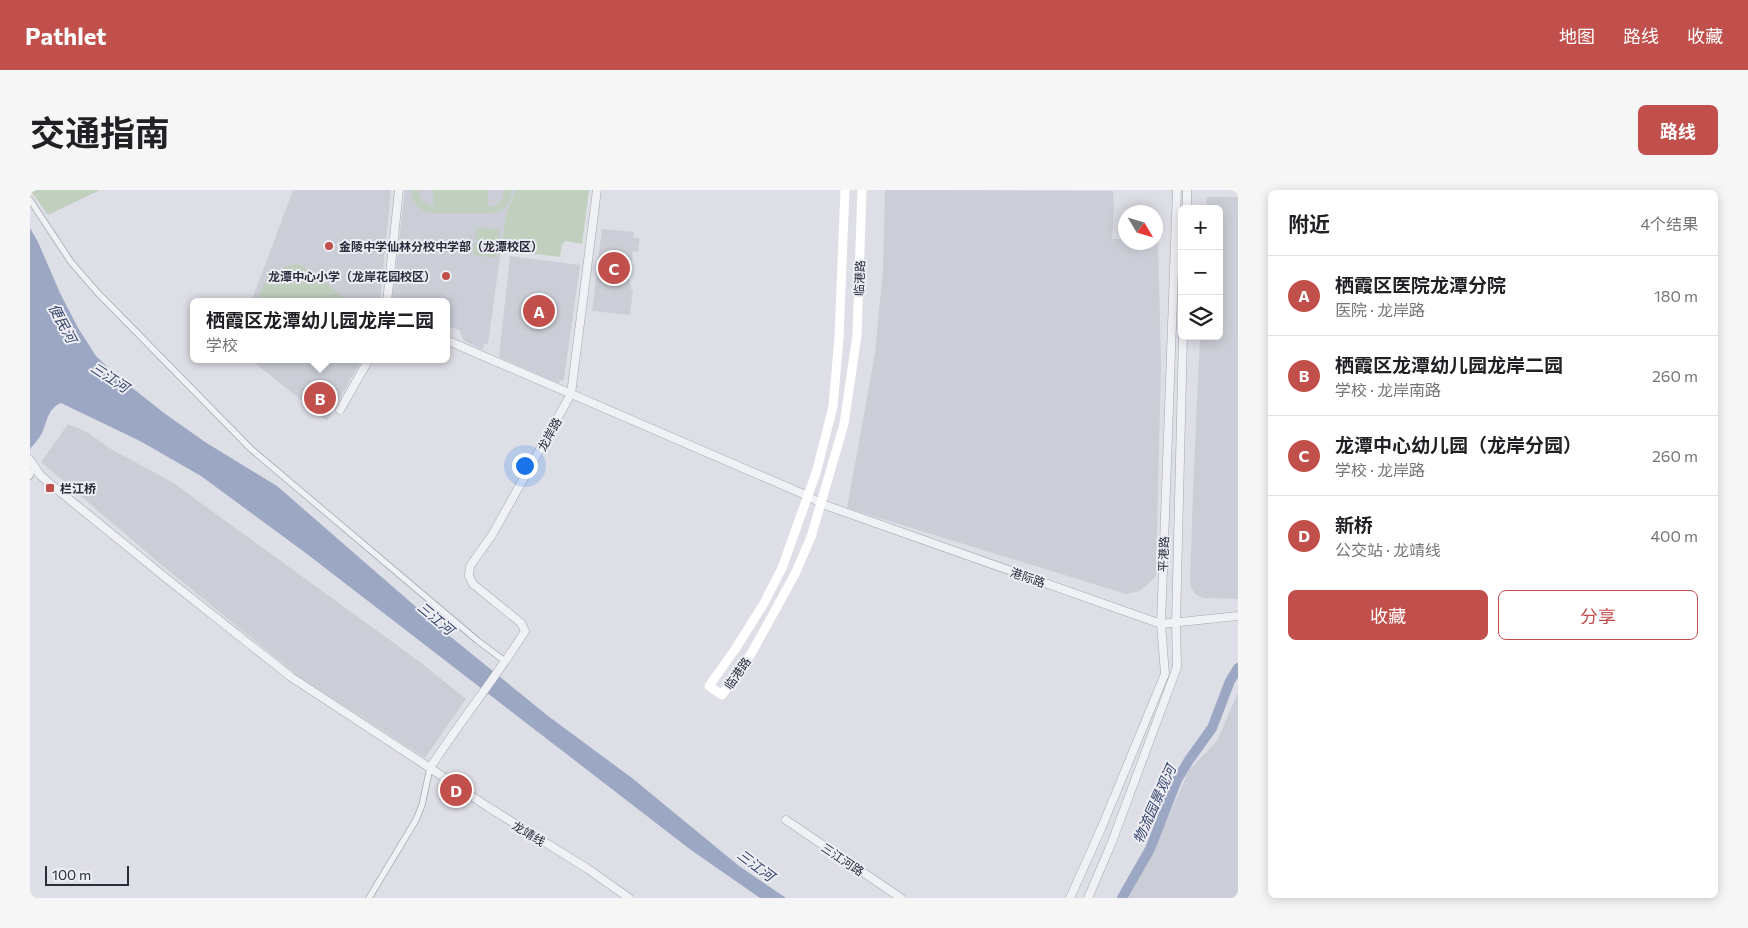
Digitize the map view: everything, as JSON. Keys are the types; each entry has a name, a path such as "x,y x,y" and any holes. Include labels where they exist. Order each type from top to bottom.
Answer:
{"main road":[{"name":"临港路","path":"846,190 840,337 833,407 816,473 782,568 762,605 709,686 722,695 751,654 791,582 811,537 822,504 844,424 857,335 862,190"}],"street":[{"path":"387,298 399,190"},
{"name":"龙岸路","path":"506,662 525,631 521,623 473,584 469,576 470,566 492,535 571,394 597,190"},
{"name":"平港路","path":"1070,898 1101,829 1165,674 1161,624 1176,190"},
{"path":"1186,205 1187,190"},
{"path":"30,200 71,262 96,292 251,449 470,635 506,662 453,733 430,768 422,806 416,820 370,898"},
{"name":"平港路","path":"1088,898 1112,842 1177,667 1176,623 1183,340"},
{"name":"港际路","path":"450,342 808,496 822,504 1161,624 1238,616"},
{"path":"340,410 367,363"},
{"path":"30,476 32,463"},
{"name":"龙靖线","path":"32,463 48,482 291,677 488,807 588,869 629,898"},
{"name":"三江河路","path":"786,820 901,898"}],"shaded area":[{"name":"金陵中学仙林分校中学部（龙潭校区）","path":"293,190 391,190 380,298 252,298"},
{"name":"龙潭中心小学（龙岸花园校区）","path":"405,190 516,190 506,214 488,344 484,344 483,350 464,341 459,330 450,327 450,298 392,298"},
{"path":"885,190 1113,191 1112,239 1118,239 1118,250 1158,250 1161,364 1156,577 1140,591 1126,594 847,508 875,353 883,270"},
{"path":"1207,197 1238,197 1238,599 1203,598 1195,594 1190,585 1200,340 1223,340 1223,205 1206,205"},
{"path":"602,229 634,232 633,238 640,238 638,252 633,251 629,283 631,284 631,290 633,290 630,315 592,311"},
{"path":"510,256 580,265 564,379 558,383 499,357"},
{"path":"255,363 360,363 327,421"},
{"path":"68,424 87,432 111,449 172,482 420,662 466,699 425,758 298,676 159,563 41,462"},
{"path":"1238,692 1238,898 1126,898 1163,829 1189,770 1217,741"}],"green space":[{"path":"30,190 100,190 48,215"},
{"path":"411,190 418,190 422,201 433,206 433,190 488,190 488,207 500,202 504,190 512,190 508,205 494,213 430,213 416,205"},
{"path":"516,190 589,190 582,244 565,241 562,245 560,257 501,250 506,214"},
{"path":"477,227 500,230 499,242 475,240"},
{"path":"474,242 498,245 497,258 473,255"},
{"path":"298,264 309,269 344,298 261,298 259,296 268,275 286,266"}],"water":[{"path":"30,228 78,328 96,356 116,375 205,442 277,486 446,633 548,716 632,778 739,866 786,898 760,898 691,850 307,554 201,476 140,441 61,403 53,408 41,435 30,449"}],"waterway":[{"name":"物流园景观河","path":"1122,898 1150,849 1177,780 1212,728 1230,681 1238,668"}],"place":[{"name":"金陵中学仙林分校中学部（龙潭校区）","path":"329,246"},
{"name":"龙潭中心幼儿园（龙岸分园）","path":"614,268"},
{"name":"龙潭中心小学（龙岸花园校区）","path":"446,276"},
{"name":"栖霞区医院龙潭分院","path":"539,311"},
{"name":"栖霞区龙潭幼儿园龙岸二园","path":"320,398"},
{"name":"栏江桥","path":"50,488"},
{"name":"新桥","path":"456,790"}],"water label":[{"name":"便民河","path":"63,323"},
{"name":"三江河","path":"110,377"},
{"name":"三江河","path":"436,618"},
{"name":"三江河","path":"756,865"}]}
